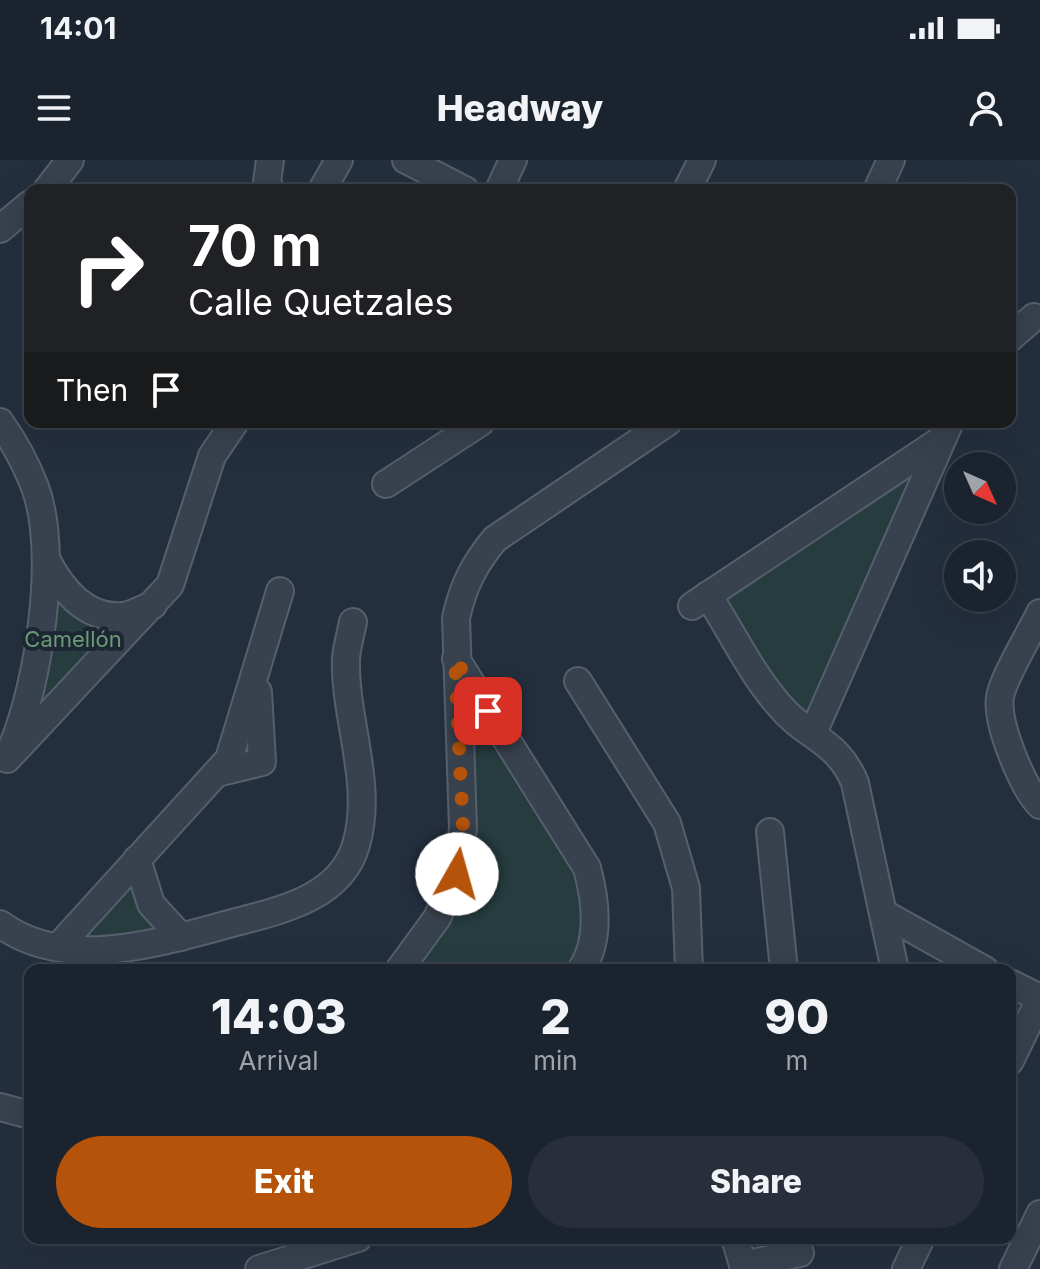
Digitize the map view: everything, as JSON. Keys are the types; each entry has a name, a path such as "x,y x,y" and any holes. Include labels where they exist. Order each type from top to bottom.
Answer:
{"street":[{"path":"60,184 70,160"},
{"path":"268,184 270,160"},
{"path":"325,184 339,160"},
{"path":"406,160 453,184"},
{"path":"502,184 513,160"},
{"path":"690,184 702,160"},
{"path":"880,184 891,160"},
{"path":"0,229 24,209"},
{"path":"1016,333 1034,317"},
{"path":"0,422 36,489 46,559 25,717 4,763"},
{"path":"4,763 156,604 170,585 212,456 231,428"},
{"path":"386,484 472,428"},
{"path":"403,964 437,918 457,874 463,828 455,659 456,618 463,588 475,563 495,539 659,428"},
{"path":"894,964 855,783 847,763 831,744 779,705 700,601 946,431"},
{"path":"813,733 946,431"},
{"path":"46,559 66,592 97,612 123,616 156,604"},
{"path":"58,947 217,773 262,762 257,669 280,591"},
{"path":"1040,613 1000,698 1013,763 1040,805"},
{"path":"0,924 29,941 58,947 106,949 181,937 308,899 328,886 356,847 362,815 346,657 353,622"},
{"path":"455,659 587,868 596,900 594,931 583,964"},
{"path":"578,681 667,823 686,888 689,964"},
{"path":"770,832 777,871 784,964"},
{"path":"137,859 151,904 181,937"},
{"path":"885,914 944,961"},
{"path":"1016,986 1040,998 1024,1049"},
{"path":"0,1107 24,1113"},
{"path":"1013,1269 1040,1214"},
{"path":"259,1269 339,1244"},
{"path":"737,1244 744,1267 800,1253"},
{"path":"906,1269 918,1244"}],"green space":[{"path":"941,440 813,733 708,595"},
{"name":"Camellón","path":"59,585 123,616 7,759"},
{"path":"455,659 587,868 581,964 403,964 448,896"},
{"path":"137,859 181,937 58,947"}],"route":[{"path":"457,874 463,828 455,659 488,711"}]}
